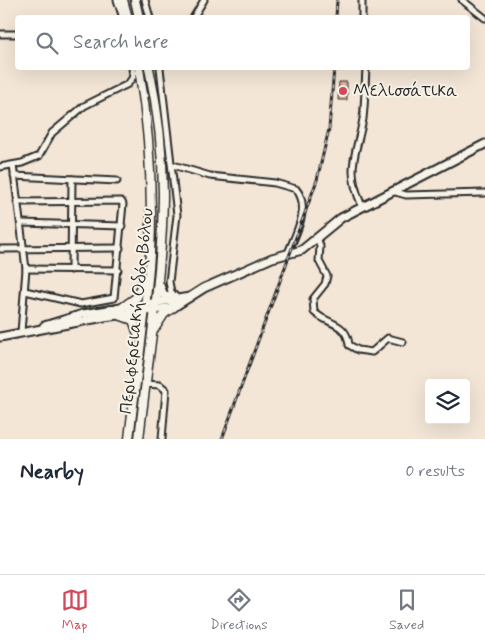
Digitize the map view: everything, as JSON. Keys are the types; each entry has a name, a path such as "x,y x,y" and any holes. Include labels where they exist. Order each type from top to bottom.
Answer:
{"main road":[{"path":"123,0 127,15"},
{"path":"135,0 138,15"},
{"name":"Περιφερειακή Οδός Βόλου","path":"128,439 149,262 150,168 139,70"},
{"name":"Περιφερειακή Οδός Βόλου","path":"139,439 162,236 163,173 157,110 149,70"},
{"path":"0,337 34,329 119,315 191,297 269,260 302,250 335,222 362,206 485,144"},
{"path":"123,307 138,296 149,262"},
{"path":"158,280 162,294 175,302"},
{"path":"150,335 161,316 175,302"},
{"path":"34,329 61,319 123,307 144,308"},
{"path":"119,315 133,320 140,341"}],"street":[{"path":"117,0 122,15"},
{"path":"145,0 149,15"},
{"path":"195,15 204,0"},
{"path":"362,0 362,15"},
{"path":"462,0 485,18"},
{"path":"0,34 15,34"},
{"path":"0,167 13,165 41,154 52,133 84,106 128,84 132,77 132,70"},
{"path":"161,70 178,220 169,282 175,302"},
{"path":"362,206 354,188 352,172 362,119 366,70"},
{"path":"13,165 26,269 21,332"},
{"path":"173,165 210,176 275,183 296,189 302,200 303,208 288,253"},
{"path":"14,176 117,181"},
{"path":"71,270 72,179"},
{"path":"392,191 406,196 485,193"},
{"path":"17,202 120,201 123,204 114,298 81,304 25,291"},
{"path":"21,223 122,226"},
{"path":"317,237 320,246 319,261 327,276 325,284 313,299 314,312 343,329 348,335 350,345 358,350 372,352 388,338 404,342"},
{"path":"0,248 120,248"},
{"path":"26,269 118,270"},
{"path":"145,384 160,385 166,390 162,439"}],"building":[{"name":"Μελισσάτικα","path":"339,82 347,82 347,100 338,100"}],"railway":[{"path":"336,15 337,0"},
{"path":"222,439 317,180 329,129 334,70"}],"place":[{"name":"Μελισσάτικα","path":"343,91"}]}
